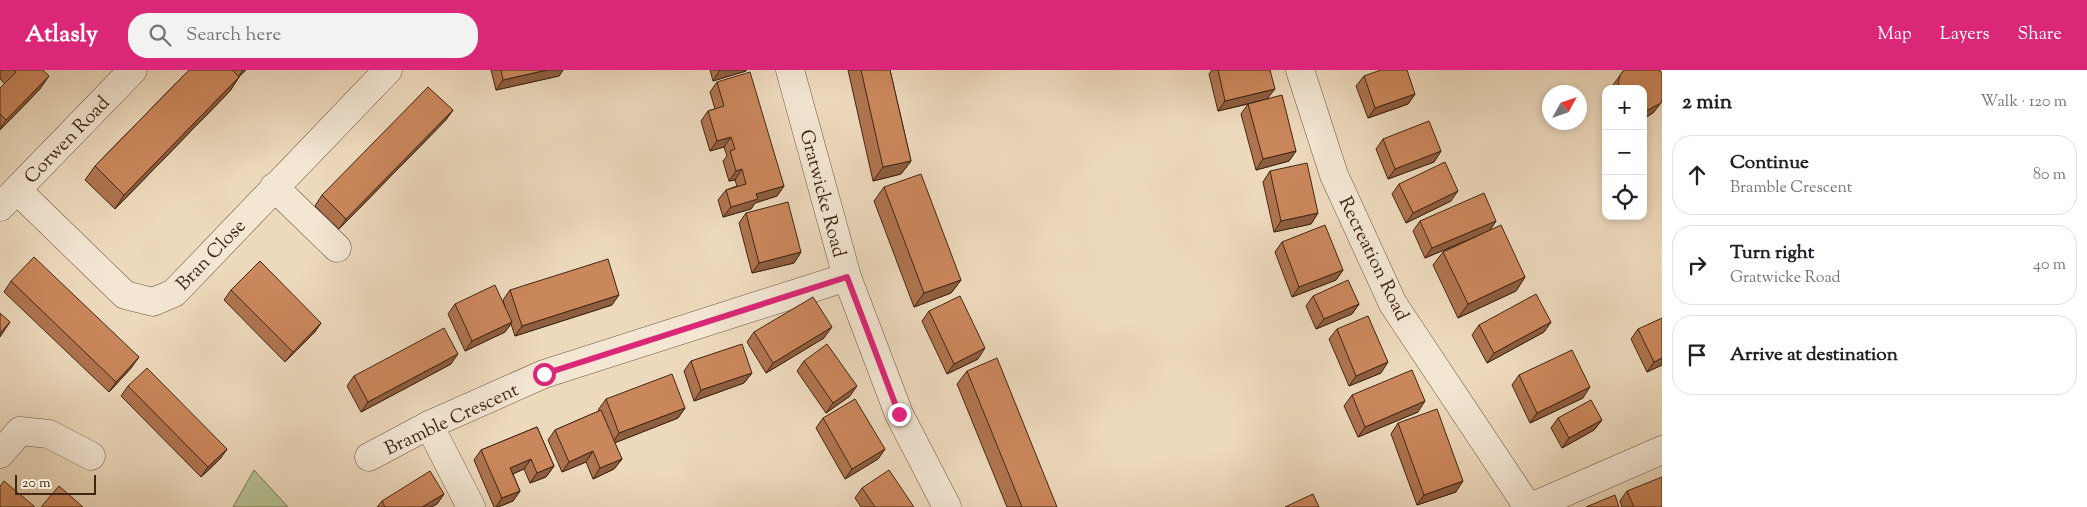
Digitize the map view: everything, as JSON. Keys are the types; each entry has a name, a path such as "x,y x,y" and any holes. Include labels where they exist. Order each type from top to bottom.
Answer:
{"street":[{"name":"Corwen Road","path":"8,199 133,70"},
{"name":"Bran Close","path":"8,199 125,294 152,302 174,293 388,70"},
{"name":"Gratwicke Road","path":"790,70 847,277 899,414 947,507"},
{"name":"Recreation Road","path":"1300,70 1334,175 1393,304 1529,507"},
{"path":"274,188 337,248"},
{"name":"Bramble Crescent","path":"369,457 429,425 544,374 847,277"},
{"path":"429,425 471,507"},
{"path":"0,454 20,431 49,434 91,456"},
{"path":"1529,507 1662,450"}],"green space":[{"path":"254,470 288,507 233,507"}],"building":[{"path":"14,70 43,70 49,76 6,120 0,114 0,88 16,72"},
{"path":"189,70 232,70 239,77 124,195 95,166"},
{"path":"501,70 547,70 503,80"},
{"path":"861,70 890,70 911,161 883,167"},
{"path":"1218,70 1270,70 1275,89 1225,101"},
{"path":"1381,70 1407,70 1415,94 1375,108 1364,76"},
{"path":"1624,70 1659,70 1662,73 1661,103 1647,110 1647,85 1618,85 1620,75"},
{"path":"750,72 784,186 756,194 758,199 731,207 726,190 746,184 742,169 736,171 730,151 735,149 731,137 717,141 708,111 724,106 717,82"},
{"path":"428,87 453,110 346,219 322,195"},
{"path":"1282,95 1296,151 1263,159 1248,104"},
{"path":"1429,121 1441,151 1395,169 1383,139"},
{"path":"1445,162 1458,191 1413,213 1399,184"},
{"path":"1307,163 1318,213 1281,221 1270,171"},
{"path":"921,174 961,280 924,293 884,187"},
{"path":"1484,193 1496,221 1432,248 1420,221"},
{"path":"788,202 801,252 759,263 746,213"},
{"path":"1325,225 1343,270 1299,287 1282,242"},
{"path":"1501,225 1525,277 1468,304 1443,252"},
{"path":"34,257 139,357 116,382 11,281"},
{"path":"608,259 619,295 522,326 510,290"},
{"path":"260,261 321,323 293,352 231,290"},
{"path":"1348,280 1359,304 1324,319 1313,296"},
{"path":"495,285 512,322 472,341 455,304"},
{"path":"1536,294 1551,322 1494,353 1479,325"},
{"path":"960,296 985,348 954,364 929,311"},
{"path":"813,297 832,327 773,363 754,332"},
{"path":"0,313 10,322 0,333"},
{"path":"1368,316 1388,362 1356,376 1337,329"},
{"path":"1662,318 1662,358 1654,362 1638,329"},
{"path":"444,328 458,354 368,402 354,376"},
{"path":"742,344 752,373 701,390 691,361"},
{"path":"827,344 857,386 833,403 804,361"},
{"path":"1572,350 1590,387 1537,413 1519,375"},
{"path":"997,358 1057,507 1022,507 967,371"},
{"path":"147,368 227,449 208,467 128,386"},
{"path":"1412,370 1425,401 1365,427 1352,395"},
{"path":"672,374 685,408 619,433 606,399"},
{"path":"855,399 885,449 852,469 823,418"},
{"path":"1591,400 1602,420 1569,438 1558,418"},
{"path":"1437,409 1463,481 1424,495 1398,423"},
{"path":"601,410 622,459 600,468 593,451 569,462 555,430"},
{"path":"537,427 554,466 537,473 531,459 510,468 520,491 502,498 481,450"},
{"path":"889,470 914,507 875,507 862,488"},
{"path":"430,471 444,494 422,507 385,507 382,501"},
{"path":"1662,477 1662,507 1634,507 1627,491"},
{"path":"4,481 35,507 0,507 0,486"},
{"path":"59,486 83,507 41,507"},
{"path":"1313,494 1319,507 1285,507"},
{"path":"1615,495 1619,507 1586,507"}],"route":[{"path":"544,374 847,277 899,414"}]}
